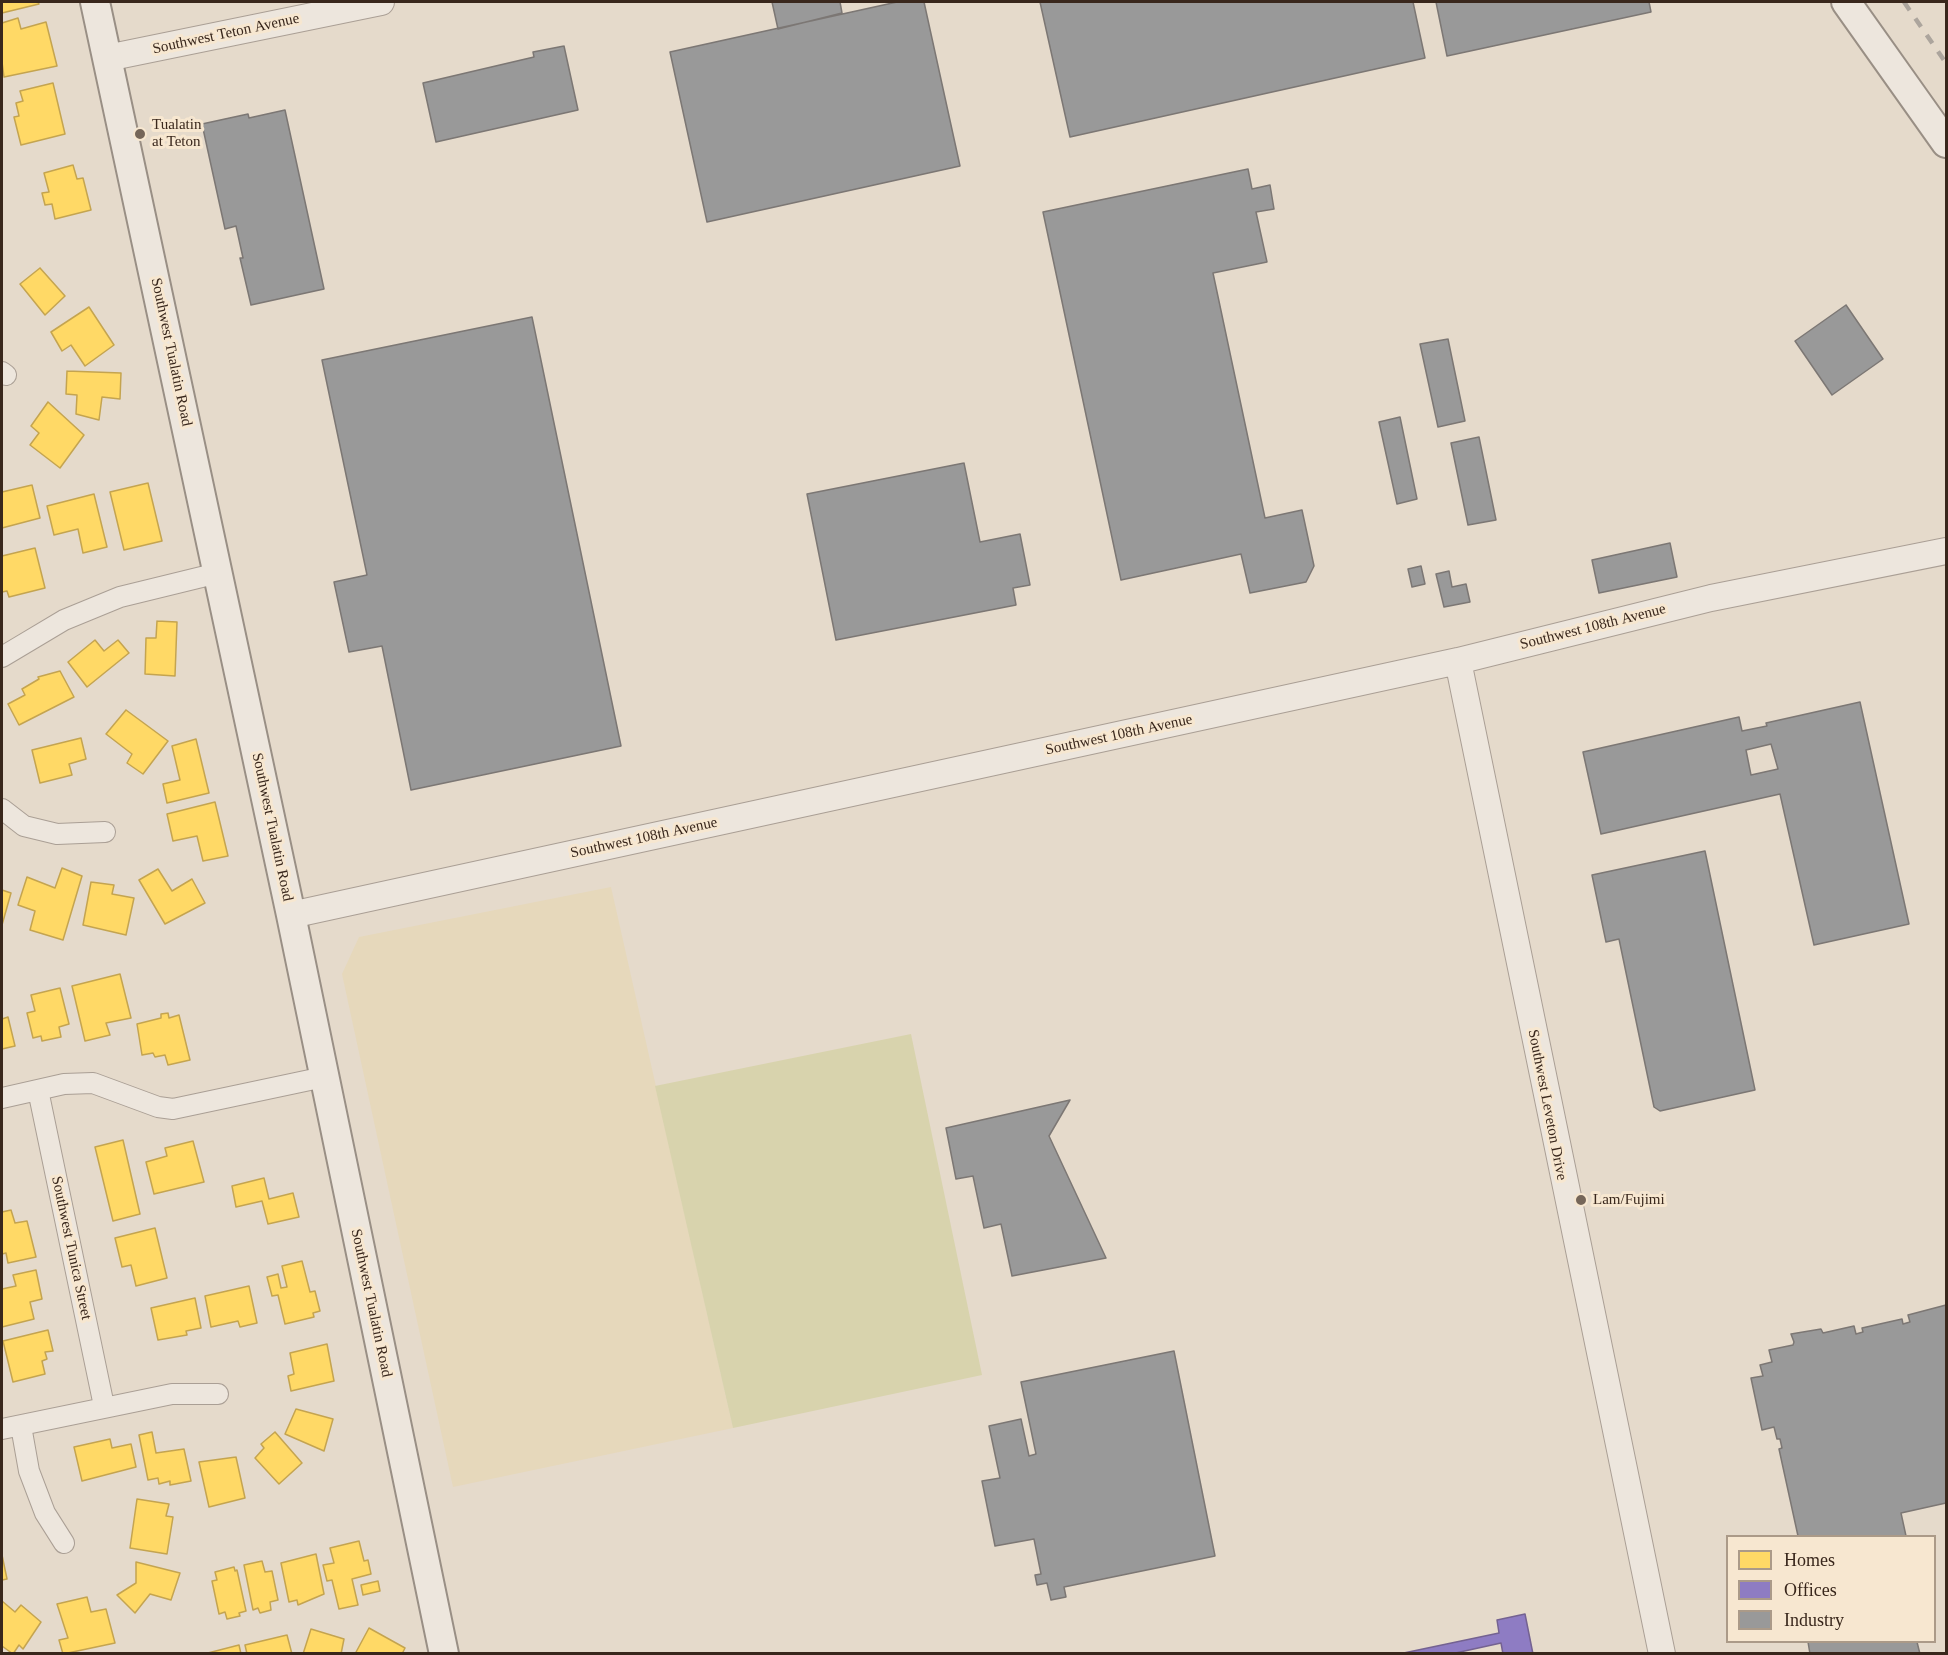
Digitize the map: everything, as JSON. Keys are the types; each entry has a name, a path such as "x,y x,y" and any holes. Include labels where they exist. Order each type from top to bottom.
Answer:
{"main road":[{"name":"Southwest Tualatin Road","path":"95,2 291,915 444,1653"},
{"path":"1846,2 1947,143"}],"street":[{"name":"Southwest Teton Avenue","path":"107,58 381,2"},
{"name":"Southwest 108th Avenue","path":"291,915 1458,661 1694,602 1947,551"},
{"path":"2,657 64,620 120,597 218,573"},
{"name":"Southwest Leveton Drive","path":"1458,661 1662,1653"},
{"path":"2,809 24,826 57,834 105,832"},
{"path":"2,1098 64,1084 93,1083 158,1107 172,1108 324,1077"},
{"name":"Southwest Tunica Street","path":"38,1090 105,1407"},
{"path":"2,1429 180,1393 218,1394"},
{"path":"21,1426 28,1471 45,1513 64,1543"}],"shaded area":[{"path":"611,887 733,1428 453,1487 342,974 359,937"},
{"path":"911,1034 982,1375 733,1428 655,1086"}],"building: Homes":[{"path":"2,2 38,2 39,4 2,13"},
{"path":"18,18 21,29 46,22 57,66 4,77 2,23"},
{"path":"53,83 65,134 21,145 14,117 19,116 16,103 23,101 20,91"},
{"path":"73,165 77,179 83,178 91,210 55,219 52,204 45,205 42,193 49,192 44,173"},
{"path":"40,268 65,296 45,315 20,284"},
{"path":"89,307 114,345 85,366 71,345 62,351 51,332"},
{"path":"67,371 121,373 120,399 102,397 99,420 76,414 77,395 66,394"},
{"path":"48,402 84,435 60,468 30,445 39,433 31,426"},
{"path":"148,483 162,541 124,550 110,492"},
{"path":"32,485 40,518 2,528 2,492"},
{"path":"94,494 107,547 83,553 78,529 54,535 47,506"},
{"path":"35,548 45,588 9,597 7,591 2,592 2,556"},
{"path":"157,621 177,622 175,676 145,674 146,638 156,638"},
{"path":"95,640 104,651 118,640 129,653 87,687 68,662"},
{"path":"60,671 74,697 19,725 8,704 25,695 22,689 39,679 38,677"},
{"path":"126,710 168,741 143,774 127,763 132,754 106,734"},
{"path":"81,738 86,759 69,764 72,775 40,783 32,750"},
{"path":"196,739 209,793 167,803 163,784 180,780 172,746"},
{"path":"215,802 228,856 203,861 197,836 173,841 167,814"},
{"path":"62,868 82,876 63,940 30,930 35,911 18,905 27,877 55,888"},
{"path":"158,869 172,891 192,879 205,903 165,924 139,880"},
{"path":"91,882 114,885 112,894 134,898 126,935 83,925"},
{"path":"2,890 11,893 2,925"},
{"path":"120,974 131,1018 106,1023 110,1035 85,1041 72,986"},
{"path":"60,988 69,1024 59,1027 61,1037 42,1041 41,1036 33,1038 27,1013 35,1011 31,995"},
{"path":"168,1013 169,1018 179,1015 190,1060 168,1065 165,1055 155,1057 153,1053 142,1055 137,1024 161,1018 161,1014"},
{"path":"8,1017 15,1046 2,1049 2,1019"},
{"path":"123,1140 140,1214 113,1221 95,1147"},
{"path":"193,1141 204,1182 154,1194 146,1162 167,1156 165,1148"},
{"path":"264,1178 269,1199 293,1193 299,1217 268,1224 262,1201 236,1207 232,1186"},
{"path":"11,1210 15,1223 27,1221 36,1257 8,1263 6,1253 2,1254 2,1212"},
{"path":"155,1228 167,1278 136,1286 131,1265 122,1267 115,1238"},
{"path":"302,1261 310,1292 315,1291 320,1311 313,1313 314,1317 285,1324 278,1295 272,1296 267,1277 278,1274 281,1288 287,1287 282,1266"},
{"path":"36,1270 42,1299 30,1302 34,1319 2,1327 2,1289 16,1286 13,1275"},
{"path":"249,1286 257,1323 240,1327 238,1321 211,1327 205,1296"},
{"path":"195,1298 201,1328 186,1331 187,1335 158,1340 151,1308"},
{"path":"48,1330 53,1351 45,1352 47,1359 42,1361 45,1374 13,1382 3,1341"},
{"path":"327,1344 334,1381 291,1391 288,1376 294,1374 290,1353"},
{"path":"296,1409 333,1419 324,1451 285,1434"},
{"path":"152,1432 156,1453 184,1449 191,1481 170,1485 170,1481 159,1484 158,1478 148,1480 139,1435"},
{"path":"275,1432 302,1463 279,1484 255,1458 264,1448 261,1444"},
{"path":"110,1439 112,1448 131,1444 136,1467 82,1481 74,1447"},
{"path":"236,1457 245,1498 209,1507 199,1462"},
{"path":"137,1499 169,1504 166,1516 173,1517 167,1554 130,1548"},
{"path":"359,1541 364,1561 368,1560 371,1574 352,1579 358,1605 339,1609 332,1580 327,1581 323,1565 334,1563 330,1548"},
{"path":"316,1554 324,1594 298,1605 297,1600 289,1602 281,1563"},
{"path":"2,1555 7,1579 2,1580"},
{"path":"262,1561 265,1572 272,1571 278,1600 270,1602 271,1610 260,1613 258,1608 253,1610 244,1565"},
{"path":"136,1562 180,1573 171,1600 150,1594 135,1613 117,1595 136,1583"},
{"path":"234,1567 235,1571 237,1570 246,1611 239,1613 240,1616 227,1619 225,1612 219,1614 212,1581 217,1580 215,1572"},
{"path":"378,1581 380,1591 363,1595 361,1585"},
{"path":"87,1597 91,1612 106,1609 115,1643 63,1654 59,1640 68,1638 57,1604"},
{"path":"2,1601 15,1612 21,1605 41,1622 23,1649 19,1645 13,1654 2,1646"},
{"path":"369,1628 405,1648 402,1654 355,1654"},
{"path":"311,1629 344,1639 341,1654 303,1654"},
{"path":"287,1635 292,1654 247,1654 245,1645"},
{"path":"239,1645 241,1654 204,1654"}],"building: Offices":[{"path":"1525,1614 1533,1654 1503,1654 1501,1643 1451,1654 1399,1654 1499,1633 1497,1620"}],"building: Industry":[{"path":"772,2 840,2 842,13 778,29"},
{"path":"897,2 924,2 960,166 707,222 670,52"},
{"path":"1040,2 1413,2 1425,58 1070,137"},
{"path":"1436,2 1649,2 1651,12 1447,56"},
{"path":"564,46 578,110 436,142 423,83 534,57 533,52"},
{"path":"285,110 324,289 251,305 240,258 243,258 236,226 225,229 202,124 248,114 249,118"},
{"path":"1248,169 1252,189 1270,185 1274,209 1256,212 1267,262 1213,273 1265,518 1302,510 1314,566 1306,582 1250,593 1241,554 1121,580 1043,212"},
{"path":"1846,305 1883,359 1832,395 1795,341"},
{"path":"532,317 621,746 411,790 382,646 349,652 334,582 367,575 322,360"},
{"path":"1448,339 1465,421 1438,427 1420,344"},
{"path":"1400,417 1417,499 1397,504 1379,422"},
{"path":"1479,437 1496,520 1468,525 1451,443"},
{"path":"964,463 980,542 1020,534 1030,585 1013,588 1016,605 836,640 807,494"},
{"path":"1670,543 1677,577 1599,593 1592,560"},
{"path":"1421,566 1425,584 1412,587 1408,569"},
{"path":"1449,571 1452,587 1466,584 1470,602 1444,607 1436,574"},
{"path":"1860,702 1909,924 1814,945 1780,794 1601,834 1583,752 1739,717 1742,731 1767,726 1766,723","holes":["1771,744 1778,769 1751,775 1746,750"]},
{"path":"1705,851 1755,1090 1660,1111 1654,1107 1619,939 1606,942 1592,875"},
{"path":"1070,1100 1049,1136 1106,1258 1012,1276 1001,1224 984,1228 973,1176 956,1179 946,1128"},
{"path":"1946,1305 1946,1503 1901,1513 1906,1535 1798,1535 1779,1449 1782,1448 1780,1439 1777,1439 1774,1427 1762,1430 1751,1378 1763,1376 1760,1365 1772,1362 1769,1350 1793,1345 1791,1334 1821,1329 1823,1333 1854,1326 1856,1334 1863,1332 1862,1328 1902,1319 1903,1324 1910,1322 1908,1315"},
{"path":"1174,1351 1215,1556 1064,1587 1066,1597 1051,1600 1047,1583 1037,1585 1035,1575 1041,1574 1034,1539 995,1546 982,1481 1000,1478 989,1426 1021,1419 1029,1456 1036,1454 1021,1382"},
{"path":"1808,1643 1917,1643 1920,1654 1810,1654"}],"railway":[{"path":"1904,2 1946,63"}],"place":[{"name":"Tualatin at Teton","path":"140,134"},
{"name":"Lam/Fujimi","path":"1581,1200"}]}
